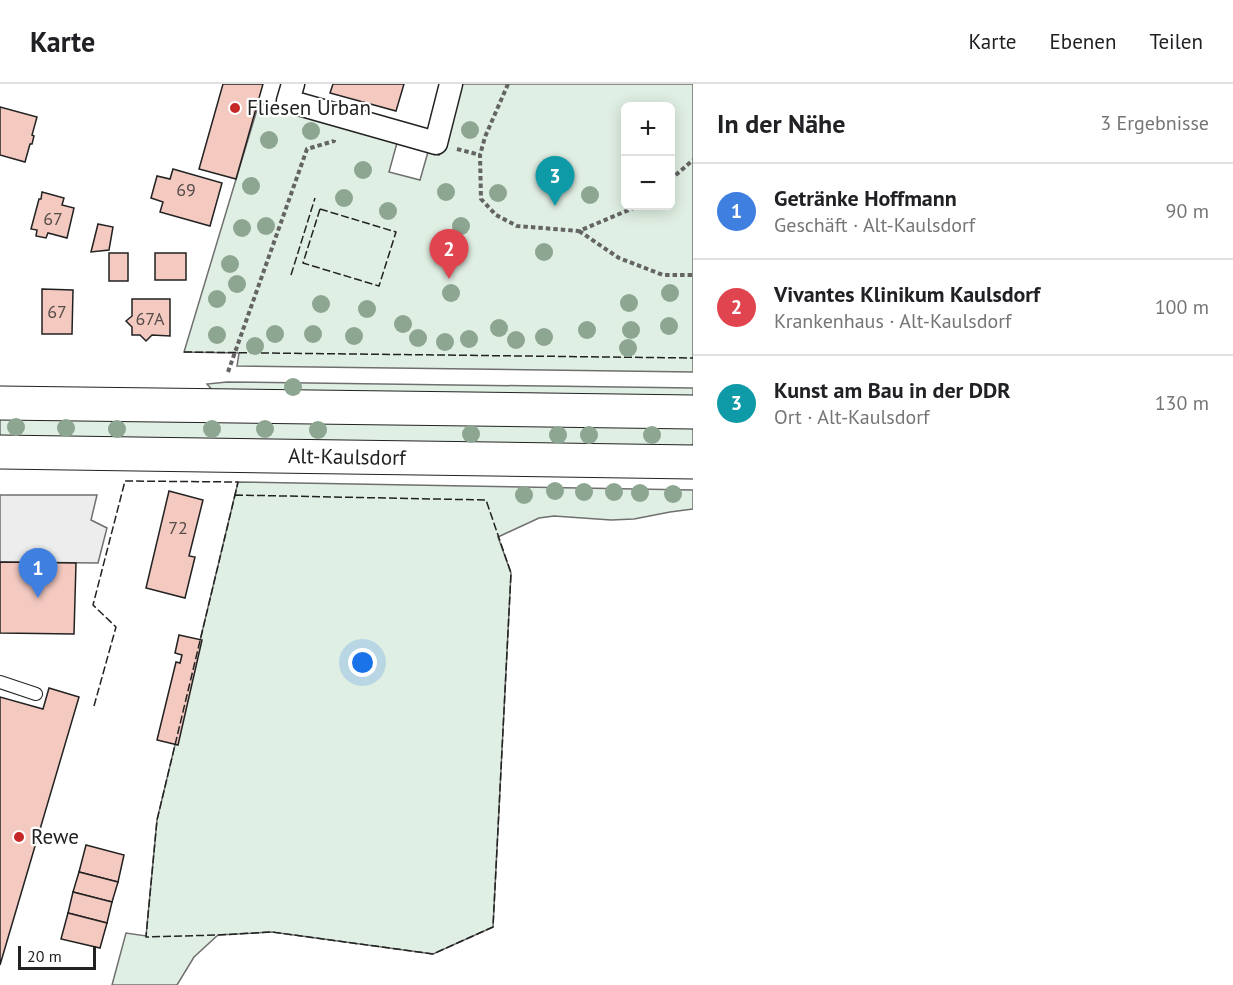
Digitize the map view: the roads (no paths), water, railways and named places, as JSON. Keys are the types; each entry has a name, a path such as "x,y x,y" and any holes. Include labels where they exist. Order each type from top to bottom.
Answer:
{"main road":[{"path":"0,403 693,412"},
{"name":"Alt-Kaulsdorf","path":"0,452 693,462"}],"street":[{"path":"293,84 288,101 436,143 451,84"}],"lane":[{"path":"0,682 36,694"}],"place":[{"name":"Fliesen Urban","path":"235,108"},
{"name":"Kunst am Bau in der DDR","path":"555,206"},
{"name":"Vivantes Klinikum Kaulsdorf","path":"449,279"},
{"name":"Getränke Hoffmann","path":"38,598"},
{"name":"Rewe","path":"19,837"}]}
